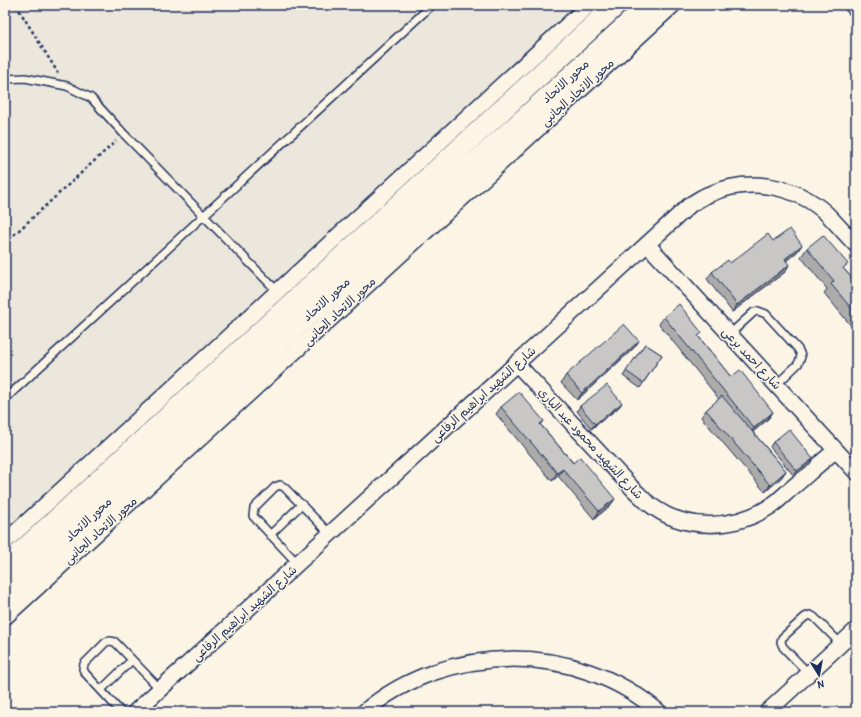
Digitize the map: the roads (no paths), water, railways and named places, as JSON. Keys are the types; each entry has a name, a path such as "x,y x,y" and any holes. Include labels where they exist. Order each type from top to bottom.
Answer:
{"street":[{"path":"5,542 283,298 589,5"},
{"name":"محور الاتحاد","path":"5,567 283,298 616,5"},
{"name":"محور الاتحاد","path":"5,595 304,319 648,5"},
{"name":"محور الاتحاد الجانبى","path":"5,617 672,5"},
{"path":"852,5 856,9"},
{"name":"شارع الشهيد ابراهيم الرفاعى","path":"135,712 691,204 709,194 729,187 750,185 771,186 791,192 809,201 826,213 856,245"},
{"name":"شارع احمد برعى","path":"647,244 856,472"},
{"path":"283,298 304,319"},
{"name":"شارع الشهيد محمود عبد الباري","path":"517,364 648,503 664,513 682,521 719,525 756,515 772,505 836,450"},
{"path":"766,712 856,630"},
{"path":"364,712 396,689 423,676 480,660 509,658 538,660 568,665 596,674 622,686 647,702 659,712"}],"lane":[{"path":"5,398 432,5"},
{"path":"5,79 25,78 67,86 92,98 124,134 283,298"},
{"path":"730,334 754,312 758,311 766,314 798,349 801,357 798,364 776,385"},
{"path":"298,564 253,516 252,511 275,487 280,485 284,487 330,534"},
{"path":"270,535 302,504"},
{"path":"808,674 783,647 781,642 782,638 810,615 814,617 841,644"},
{"path":"121,712 85,673 83,666 106,642 115,642 160,689"},
{"path":"101,690 132,660"}]}
